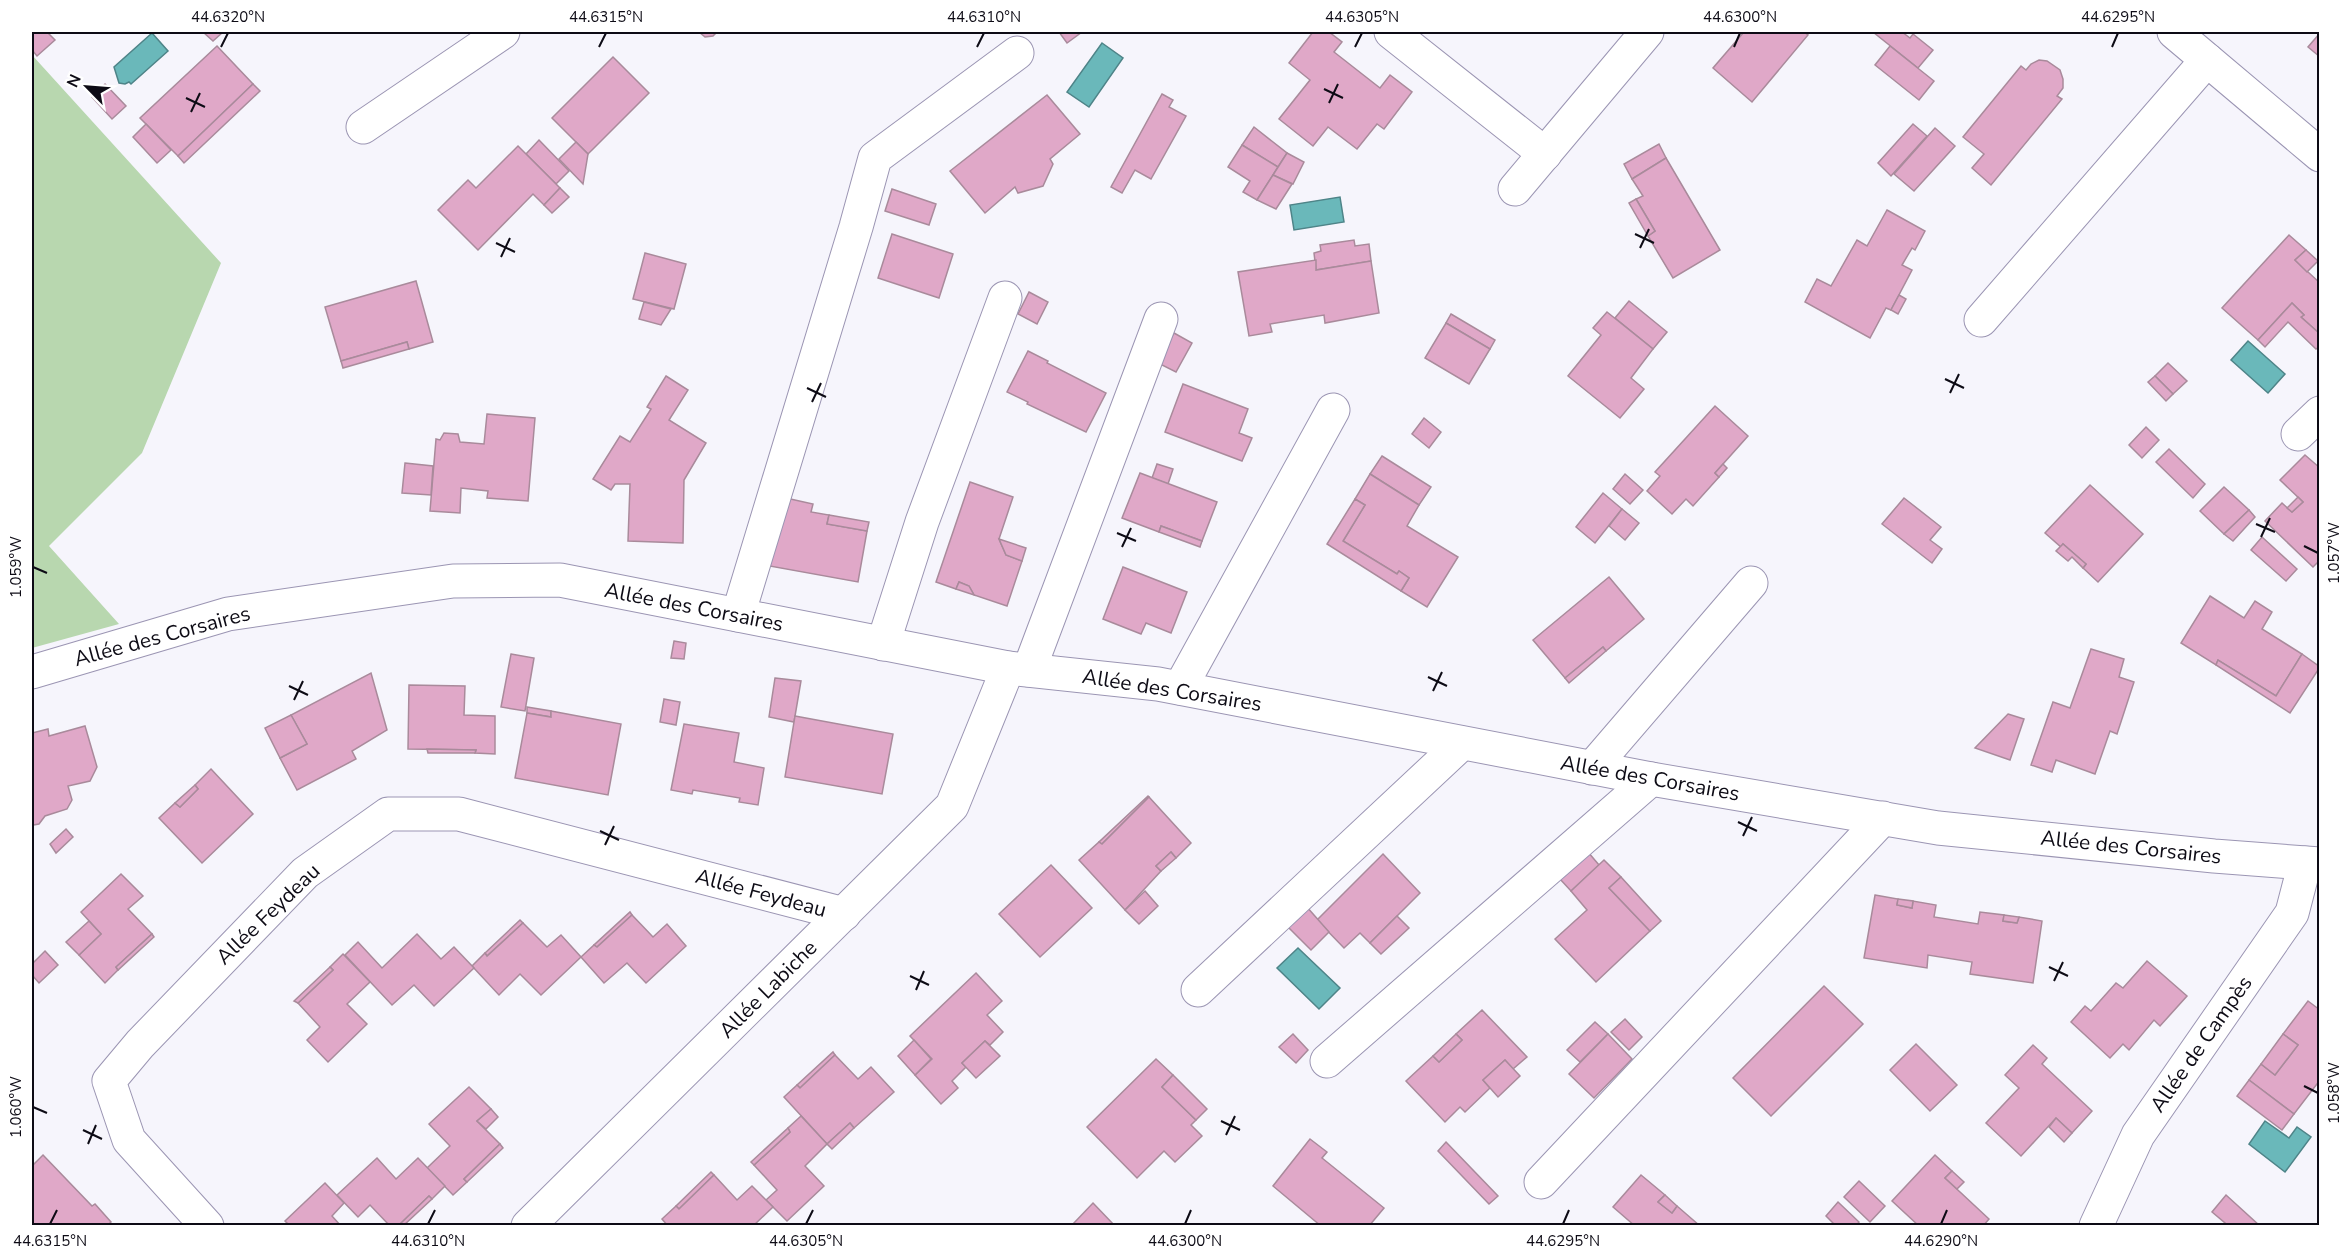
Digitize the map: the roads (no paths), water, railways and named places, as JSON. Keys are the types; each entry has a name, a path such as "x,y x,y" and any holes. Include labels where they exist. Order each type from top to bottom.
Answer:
{"street":[{"path":"363,127 503,32"},
{"path":"1391,32 1545,154"},
{"path":"1515,189 1647,32"},
{"path":"2174,32 2319,155"},
{"path":"738,615 875,158 1017,53"},
{"path":"1981,320 2207,60"},
{"path":"883,644 922,522 1005,298"},
{"name":"Allée Labiche","path":"528,1226 952,806 1019,669 1161,319"},
{"path":"1180,688 1333,410"},
{"name":"Allée des Corsaires","path":"32,672 228,614 453,581 560,580 1019,669 1158,684 1651,779 1938,828 2312,863"},
{"path":"1592,768 1751,584"},
{"path":"1198,990 1462,743"},
{"path":"1327,1060 1651,779"},
{"name":"Allée Feydeau","path":"207,1226 129,1140 109,1081 140,1044 305,873 388,814 459,814 844,914"},
{"path":"1541,1182 1883,818"},
{"name":"Allée de Campès","path":"2096,1226 2138,1135 2292,913 2312,863"}],"water":[{"path":"152,33 168,51 131,84 129,82 119,83 114,67"},
{"path":"1102,43 1123,58 1089,107 1067,92"},
{"path":"1340,197 1344,222 1294,230 1290,205"},
{"path":"2248,341 2285,374 2268,393 2231,360"},
{"path":"1298,948 1340,988 1319,1009 1277,968"},
{"path":"2265,1121 2289,1138 2297,1127 2311,1137 2285,1172 2249,1144"}]}
